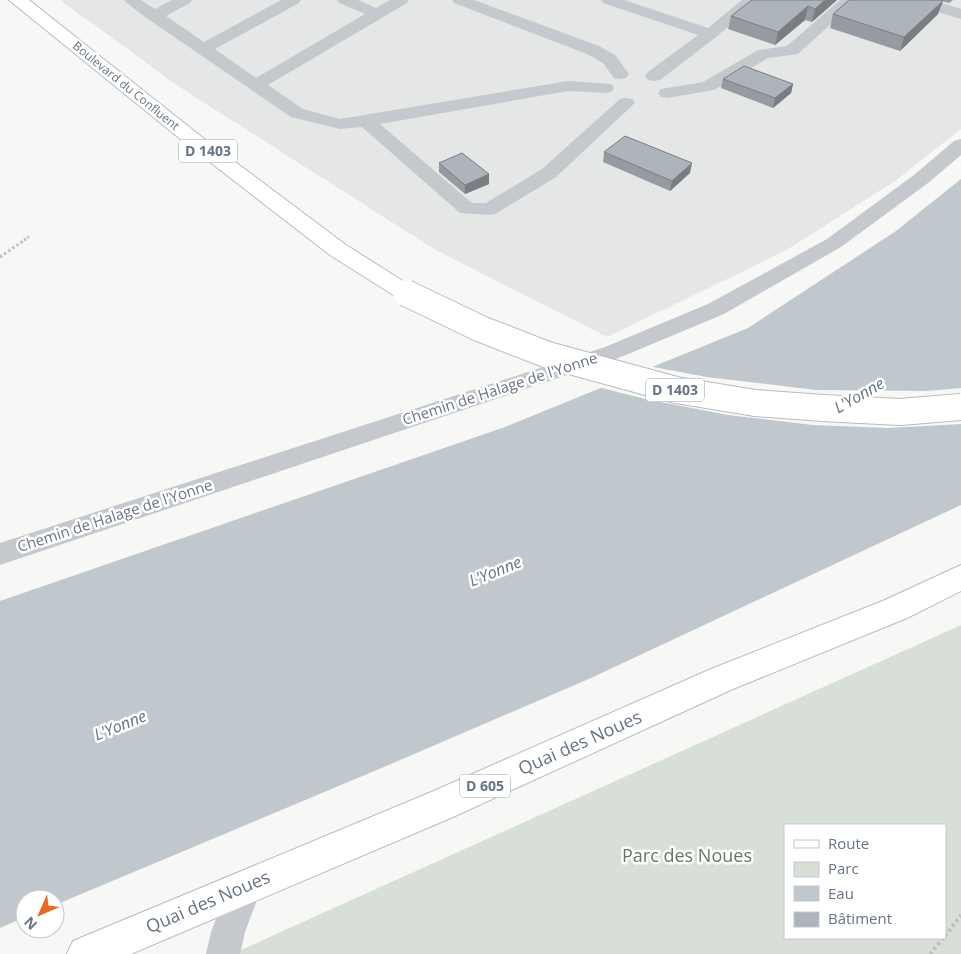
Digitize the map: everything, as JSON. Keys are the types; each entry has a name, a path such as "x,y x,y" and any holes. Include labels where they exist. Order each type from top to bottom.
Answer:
{"main road":[{"name":"Boulevard du Confluent","path":"18,0 191,138 338,250 406,293 481,329 548,355 676,390 755,403 900,412 961,407"},
{"name":"Quai des Noues","path":"109,950 245,887 441,806 722,679 896,609 961,577"}],"street":[{"path":"131,0 297,113 340,124 568,86 605,88 612,97 640,104"},
{"path":"154,16 184,0"},
{"path":"203,49 293,0"},
{"path":"345,0 377,14"},
{"path":"256,85 401,0"},
{"path":"460,0 593,50 609,59 620,74"},
{"path":"609,0 710,34"},
{"path":"654,76 752,0"},
{"path":"366,121 467,209 490,208 549,173 640,104 664,97 667,93 708,86 764,54 792,50 849,0"},
{"path":"915,0 961,14"},
{"path":"605,88 608,80 620,74 637,72 654,76 665,84 667,93"},
{"name":"Chemin de Halage de l'Yonne","path":"0,554 613,352 664,332 716,309 834,243 921,179 961,145"},
{"path":"223,954 228,932 245,887"}],"path":[{"path":"0,257 30,236"},
{"path":"946,934 961,914"},
{"path":"930,954 942,939"}],"shaded area":[{"path":"60,0 961,0 961,129 895,181 785,251 607,337 434,249 181,88"}],"green space":[{"name":"Parc des Noues","path":"961,625 961,954 232,954"}],"water":[{"name":"L'Yonne","path":"961,179 961,505 591,678 65,901 65,889 15,889 15,921 0,928 0,601 505,427 748,328 896,231"}],"pier":[{"path":"648,366 707,377 816,390 927,391 961,388 961,424 888,428 813,425 728,415 645,399 598,387"}],"building":[{"path":"752,0 825,0 815,9 808,6 778,32 731,16"},
{"path":"849,0 943,1 904,37 833,14"},
{"path":"744,66 793,84 775,98 723,79"},
{"path":"625,136 692,163 672,181 604,152"},
{"path":"462,153 489,174 465,185 439,163"}]}
